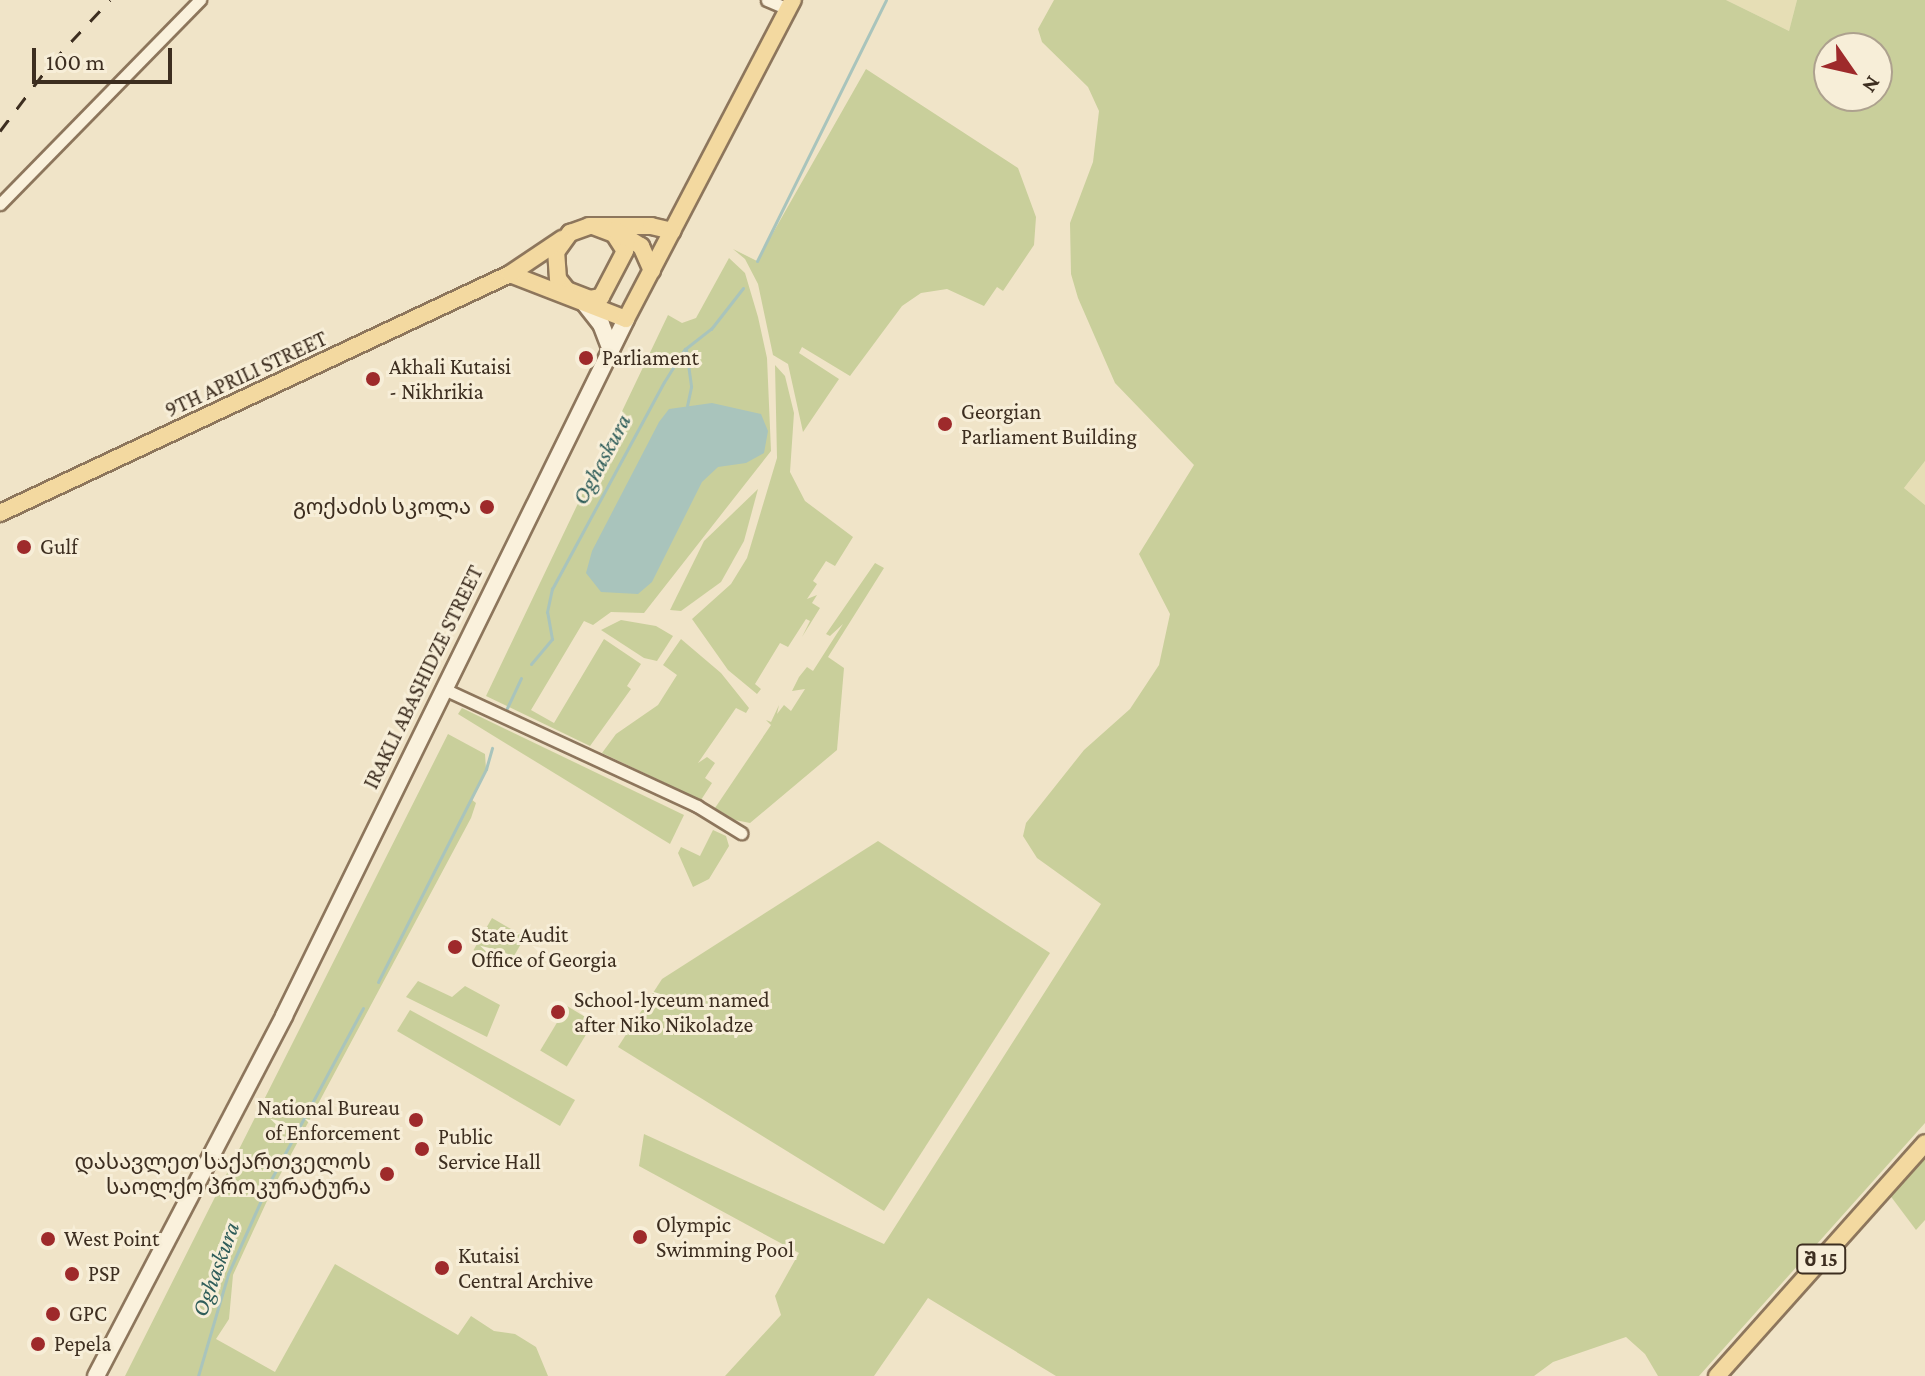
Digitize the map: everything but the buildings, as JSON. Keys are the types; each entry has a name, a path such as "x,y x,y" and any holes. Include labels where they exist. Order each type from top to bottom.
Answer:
{"main road":[{"name":"IRAKLI ABASHIDZE STREET","path":"96,1376 284,1016 442,688 626,319 791,4"},
{"path":"611,350 601,324 579,297 558,279 554,266 562,239 602,226 672,231"},
{"path":"602,226 641,246 652,271"},
{"path":"579,297 601,297 625,251 614,234 602,226"},
{"name":"9TH APRILI STREET","path":"0,513 510,274 562,239"},
{"path":"510,274 579,297 626,319"},
{"name":"შ 15","path":"1717,1376 1925,1143"}],"street":[{"path":"0,204 200,0"},
{"path":"767,0 791,4"},
{"path":"442,688 711,813 741,833"}],"shaded area":[{"path":"1726,0 1797,0 1789,31"},
{"path":"1925,461 1925,505 1904,488"}],"green space":[{"path":"1054,0 1726,0 1789,31 1797,0 1925,0 1925,461 1904,488 1925,505 1925,1123 1699,1376 1658,1376 1645,1354 1626,1337 1553,1362 1534,1376 1056,1376 928,1298 874,1376 725,1376 781,1315 775,1296 799,1253 639,1166 644,1134 884,1244 1101,904 1037,858 1023,836 1026,823 1084,750 1130,709 1159,665 1170,614 1139,554 1194,465 1115,383 1078,298 1071,274 1070,223 1093,162 1099,111 1088,87 1042,42 1038,29"},
{"path":"866,69 1018,168 1036,217 1034,245 1003,291 997,287 984,306 947,289 921,293 902,306 850,376 802,347 799,353 839,379 803,432 788,364 773,355 758,284 745,259 733,249 757,261"},
{"path":"729,258 745,273 767,358 771,451 644,613 611,612 593,625 584,621 531,710 554,723 604,639 641,664 627,686 631,689 590,746 486,696 668,315 682,323 696,318"},
{"path":"775,365 785,376 794,413 790,472 805,501 853,537 835,566 826,561 813,581 817,584 807,599 817,595 812,603 820,608 802,637 810,621 806,619 788,647 780,643 755,684 761,689 757,694 728,670 692,619 731,584 747,558 777,458"},
{"path":"758,489 744,541 721,582 681,611 670,610 704,541"},
{"path":"875,563 884,568 828,657 844,668 837,750 750,823 735,820 715,808 771,725 766,720 771,722 779,705 777,714 784,705 791,711 805,689 792,691 799,677 807,667 813,671 843,624 830,636 826,634"},
{"path":"621,620 656,626 673,636 657,661 644,658 601,630"},
{"path":"681,639 721,673 749,708 746,713 736,708 698,763 707,757 715,763 705,778 712,783 701,800 602,753 616,734 658,705 677,675 663,665"},
{"path":"462,708 684,815 670,844 458,714"},
{"path":"448,734 485,754 486,769 471,799 476,803 471,818 272,1190 233,1275 229,1319 216,1339 275,1372 335,1264 458,1335 471,1316 494,1331 515,1334 536,1347 548,1376 125,1376"},
{"path":"713,830 726,836 729,846 709,879 693,887 678,853 681,847 700,856"},
{"path":"878,841 1050,953 884,1211 618,1047 662,979"},
{"path":"492,918 525,937 506,969 474,950"},
{"path":"418,981 452,997 465,986 500,1005 487,1037 406,997"},
{"path":"567,1006 594,1022 567,1067 540,1051"},
{"path":"410,1010 575,1100 560,1126 397,1031"},
{"path":"1925,1154 1925,1220 1916,1230 1889,1194"}],"water":[{"path":"712,403 761,414 768,431 764,453 746,463 718,467 702,482 652,582 638,594 601,592 586,573 592,551 659,422 669,409"}],"waterway":[{"name":"Oghaskura","path":"757,261 886,0"},
{"name":"Oghaskura","path":"531,664 552,639 547,612 552,589 664,382 685,349 711,329 743,288"},
{"path":"686,350 691,387 687,406"},
{"name":"Oghaskura","path":"507,708 521,678"},
{"name":"Oghaskura","path":"378,982 486,769 492,748"},
{"name":"Oghaskura","path":"198,1376 228,1274 267,1187 363,1008"}],"railway":[{"path":"0,131 52,62 110,0"}],"place":[{"name":"Parliament","path":"586,358"},
{"name":"Akhali Kutaisi - Nikhrikia","path":"373,379"},
{"name":"Georgian Parliament Building","path":"945,424"},
{"name":"გოქაძის სკოლა","path":"487,507"},
{"name":"Gulf","path":"24,547"},
{"name":"State Audit Office of Georgia","path":"455,947"},
{"name":"School-lyceum named after Niko Nikoladze","path":"558,1012"},
{"name":"National Bureau of Enforcement","path":"416,1120"},
{"name":"Public Service Hall","path":"422,1149"},
{"name":"დასავლეთ საქართველოს საოლქო პროკურატურა","path":"387,1174"},
{"name":"Olympic Swimming Pool","path":"640,1237"},
{"name":"West Point","path":"48,1239"},
{"name":"Kutaisi Central Archive","path":"442,1268"},
{"name":"PSP","path":"72,1274"},
{"name":"GPC","path":"53,1314"},
{"name":"Pepela","path":"38,1344"}]}
